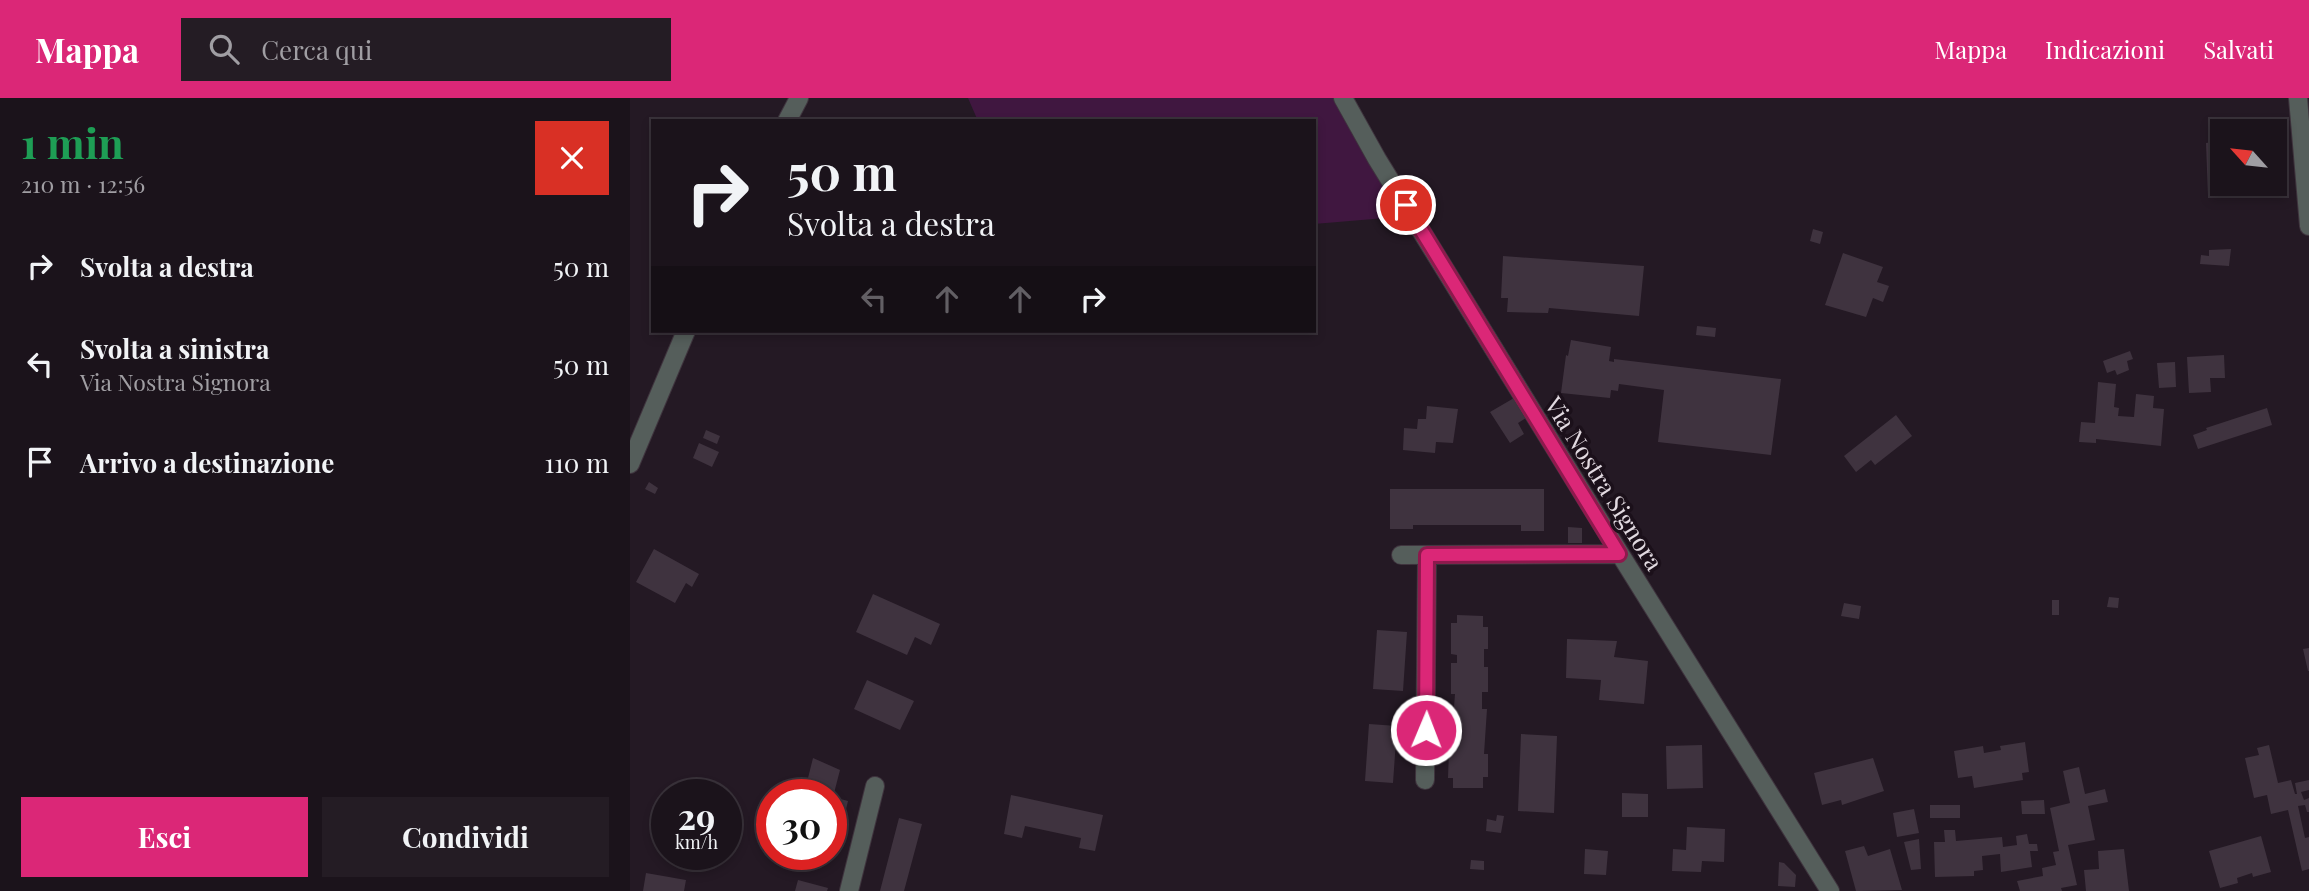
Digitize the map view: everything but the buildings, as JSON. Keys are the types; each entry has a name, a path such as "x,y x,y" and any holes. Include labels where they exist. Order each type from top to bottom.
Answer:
{"street":[{"path":"788,119 799,98"},
{"name":"Via Nostra Signora","path":"1343,98 1384,170 1619,554 1830,891"},
{"path":"2298,98 2309,226"},
{"path":"630,464 685,333"},
{"path":"1401,555 1619,554"},
{"path":"1425,780 1427,555"},
{"path":"849,891 876,786"}],"shaded area":[{"path":"968,98 1333,98 1392,200 1397,217 1316,224 1316,119 977,119"}],"route":[{"path":"1406,205 1619,554 1427,555 1426,730"}]}
